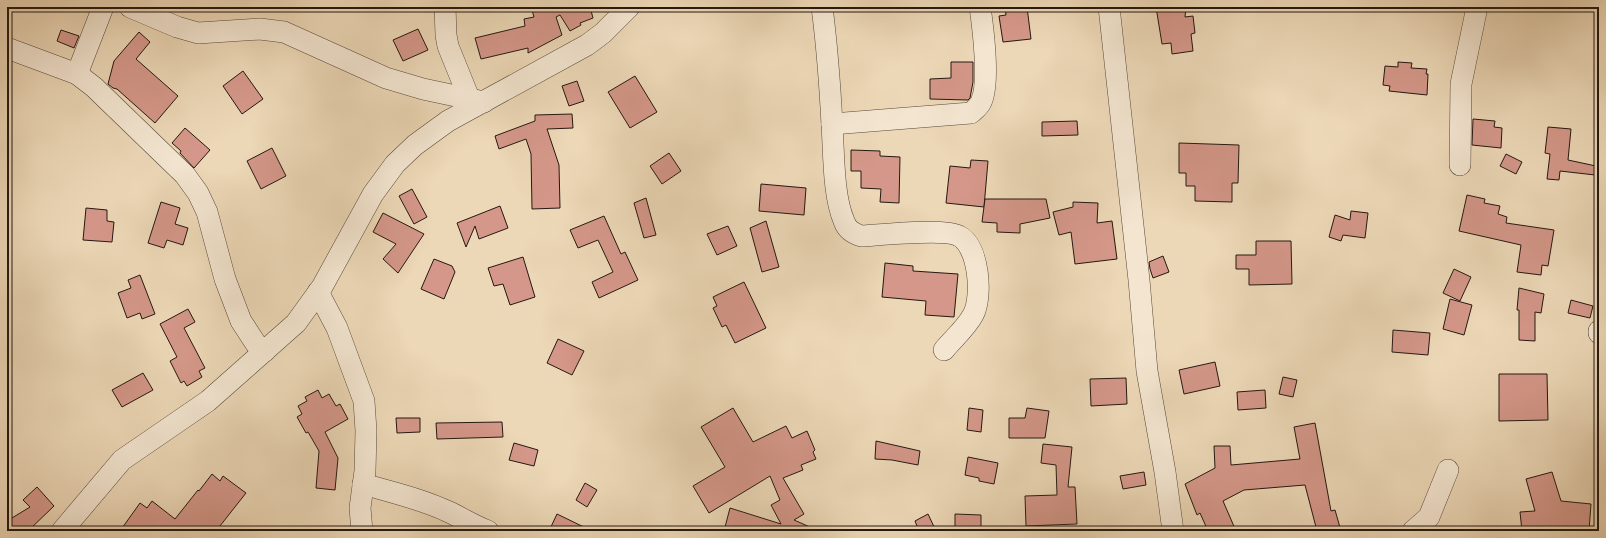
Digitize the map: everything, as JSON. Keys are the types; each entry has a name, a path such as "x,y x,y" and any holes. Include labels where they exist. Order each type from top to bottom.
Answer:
{"street":[{"path":"77,74 103,7"},
{"path":"130,7 177,27 198,33 260,29 284,32 386,78 423,89 477,100"},
{"path":"445,7 446,36 448,46 477,100"},
{"path":"62,531 122,460 208,401 296,323 318,292 373,194 395,164 415,145 477,100 587,45 603,33 629,7"},
{"path":"822,7 835,174 840,213 844,223 851,232 861,236 944,233 959,236 968,244 972,252 979,289 977,306 966,325 944,350"},
{"path":"832,124 970,113 977,108 982,102 985,71 984,38 980,7"},
{"path":"1109,7 1139,280 1147,371 1165,472 1173,531"},
{"path":"1460,164 1462,84 1477,7"},
{"path":"7,48 77,74 94,87 185,175 198,193 207,212 225,279 241,321 256,344 265,351"},
{"path":"318,292 338,328 364,401 366,431 360,508 362,531"},
{"path":"1413,531 1429,517 1448,470"},
{"path":"363,484 448,512 480,530"}],"building":[{"path":"531,7 590,7 593,18 580,23 581,25 570,31 560,15 556,17 562,35 528,53 528,48 481,59 475,38 525,26 524,19 534,17"},
{"path":"1005,7 1027,7 1031,39 1003,42 999,16 1006,15"},
{"path":"1156,7 1186,7 1185,17 1193,16 1195,33 1191,34 1193,51 1172,54 1171,43 1162,44"},
{"path":"418,29 428,50 403,61 393,40"},
{"path":"61,30 79,36 74,48 57,41"},
{"path":"139,32 150,42 136,59 178,96 155,123 117,89 108,84 114,61"},
{"path":"951,62 973,62 973,82 970,98 968,100 930,99 930,79 951,78"},
{"path":"1398,62 1412,63 1411,68 1427,69 1427,95 1389,91 1390,86 1383,85 1385,66 1398,67"},
{"path":"243,71 263,99 242,114 223,86"},
{"path":"635,76 657,112 630,128 608,92"},
{"path":"577,81 584,101 569,106 562,86"},
{"path":"572,114 573,128 547,129 559,165 560,208 532,209 531,154 526,139 499,149 495,136 535,121 535,115"},
{"path":"1473,119 1495,121 1494,127 1502,128 1501,148 1472,145"},
{"path":"1077,121 1078,135 1042,136 1042,122"},
{"path":"1548,127 1571,129 1568,160 1596,166 1595,175 1560,171 1559,180 1547,179 1550,154 1545,153"},
{"path":"185,128 210,150 194,168 180,153 181,151 172,143"},
{"path":"1179,143 1239,145 1238,183 1232,183 1232,202 1195,201 1195,186 1186,186 1186,173 1179,173"},
{"path":"272,148 286,176 261,189 247,161"},
{"path":"851,150 880,151 880,156 900,157 899,203 880,202 881,189 861,188 861,171 851,171"},
{"path":"669,153 681,171 662,184 650,166"},
{"path":"1506,154 1522,162 1516,174 1500,166"},
{"path":"971,160 988,161 984,207 946,203 950,166 970,168"},
{"path":"761,184 806,188 804,215 759,211"},
{"path":"412,189 427,217 414,224 399,196"},
{"path":"1467,195 1485,199 1484,203 1500,206 1498,214 1507,217 1506,223 1554,230 1548,266 1542,265 1541,275 1517,272 1521,245 1459,231"},
{"path":"646,198 656,235 644,238 634,203"},
{"path":"985,199 1046,199 1050,218 1020,224 1020,233 997,232 997,223 982,222"},
{"path":"161,202 180,208 175,224 188,228 183,245 167,240 164,248 148,243"},
{"path":"1073,202 1098,203 1097,223 1112,221 1117,259 1075,264 1071,232 1059,235 1053,212 1073,207"},
{"path":"500,206 508,228 479,239 475,226 466,247 457,223"},
{"path":"86,208 107,210 107,221 114,222 112,242 83,240"},
{"path":"1351,211 1368,213 1365,238 1343,235 1341,241 1329,237 1335,215 1350,220"},
{"path":"383,213 424,234 398,273 383,259 396,244 373,232"},
{"path":"604,216 621,254 625,252 638,280 599,298 592,282 613,272 598,240 578,248 570,230"},
{"path":"766,221 779,267 762,272 750,228"},
{"path":"728,226 737,246 717,255 707,234"},
{"path":"1256,241 1291,241 1292,284 1249,285 1249,269 1236,269 1236,255 1256,255"},
{"path":"1163,256 1169,272 1153,278 1149,262"},
{"path":"523,257 535,297 510,305 503,284 494,286 488,268"},
{"path":"434,259 452,266 455,272 444,299 421,289"},
{"path":"885,263 913,266 913,271 958,274 954,317 925,315 926,301 882,297"},
{"path":"1454,269 1471,277 1460,301 1443,293"},
{"path":"140,275 155,314 142,319 140,313 127,318 118,293 131,288 128,280"},
{"path":"744,282 766,328 735,343 726,325 722,327 713,308 717,306 713,297"},
{"path":"1519,288 1544,294 1541,313 1535,312 1535,341 1519,340 1519,310 1517,310"},
{"path":"1450,299 1472,305 1464,335 1443,329"},
{"path":"1571,300 1593,306 1590,318 1568,313"},
{"path":"188,309 195,322 184,328 205,368 199,371 202,377 187,386 184,381 181,383 170,361 177,357 160,324"},
{"path":"1393,330 1430,333 1428,355 1392,352"},
{"path":"558,339 584,351 572,375 547,363"},
{"path":"1215,362 1220,386 1184,394 1179,370"},
{"path":"143,373 153,390 122,407 112,390"},
{"path":"1499,374 1547,374 1548,420 1499,421"},
{"path":"1283,377 1297,380 1293,397 1279,394"},
{"path":"1126,378 1127,404 1091,406 1090,379"},
{"path":"318,390 322,398 329,394 336,406 340,404 348,419 325,432 338,458 335,490 316,488 319,451 297,417 302,414 298,406 307,401 305,397"},
{"path":"1265,390 1266,408 1238,410 1237,392"},
{"path":"733,408 753,442 786,426 792,438 807,431 815,450 813,452 816,459 801,465 803,470 783,478 804,514 794,520 819,531 724,531 730,508 781,524 771,505 780,500 770,476 709,513 693,486 725,467 701,427"},
{"path":"969,408 983,410 981,432 967,430"},
{"path":"1027,408 1049,411 1045,438 1009,438 1009,418 1025,418"},
{"path":"396,418 420,418 420,432 397,433"},
{"path":"502,422 503,437 437,439 436,423"},
{"path":"1315,423 1331,511 1335,510 1341,531 1317,531 1305,485 1244,490 1223,501 1236,531 1208,531 1200,513 1197,515 1185,484 1215,468 1214,446 1230,446 1231,465 1300,459 1294,427"},
{"path":"876,441 920,451 918,465 892,460 875,459"},
{"path":"514,443 538,450 534,466 509,460"},
{"path":"1043,444 1072,447 1068,487 1075,487 1077,524 1026,526 1025,496 1057,495 1056,465 1041,463"},
{"path":"968,457 998,463 994,484 979,481 979,478 965,475"},
{"path":"1144,472 1146,485 1123,489 1120,476"},
{"path":"1552,472 1561,501 1591,504 1589,531 1522,531 1520,512 1535,511 1526,479"},
{"path":"212,474 220,481 223,476 246,493 216,531 120,531 140,503 147,508 152,501 175,519"},
{"path":"585,483 597,490 587,507 576,500"},
{"path":"37,487 54,506 28,531 7,531 7,521 30,507 23,500"},
{"path":"557,514 592,531 549,531"},
{"path":"928,514 936,531 919,531 915,521"},
{"path":"955,514 981,515 981,528 970,527 971,531 955,531"}]}
